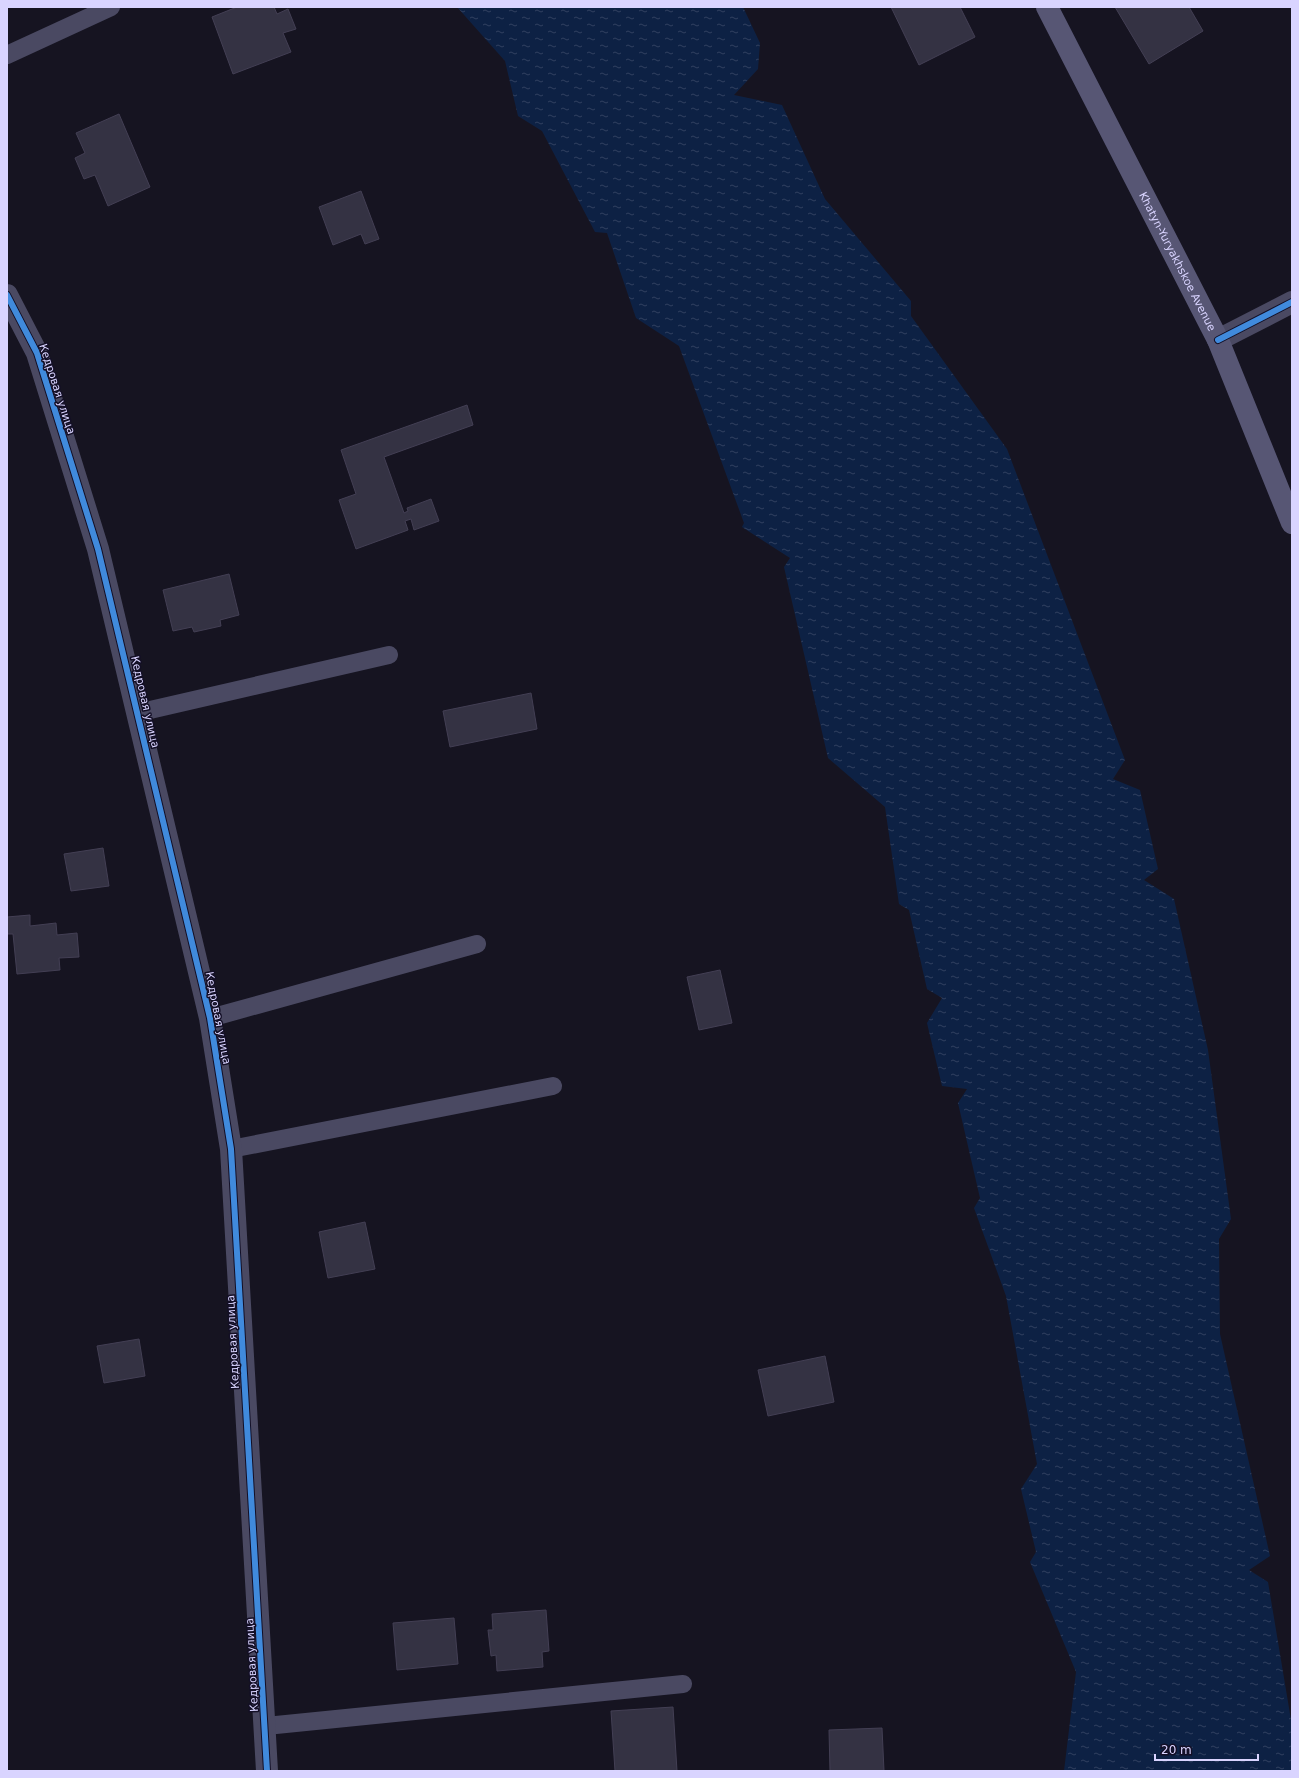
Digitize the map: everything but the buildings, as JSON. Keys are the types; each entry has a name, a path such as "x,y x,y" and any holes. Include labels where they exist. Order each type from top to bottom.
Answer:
{"main road":[{"name":"Khatyn-Yuryakhskoe Avenue","path":"1047,7 1218,340 1292,523"}],"street":[{"name":"Кедровая улица","path":"7,295 37,354 98,549 210,1018 231,1149 266,1726 267,1771"},
{"path":"1218,340 1292,302"}],"lane":[{"path":"7,55 111,7"},
{"path":"137,713 389,655"},
{"path":"210,1018 477,944"},
{"path":"231,1149 553,1086"},
{"path":"266,1726 683,1684"}],"water":[{"path":"457,7 743,7 760,43 758,69 734,95 782,105 825,199 911,301 911,316 1007,449 1125,760 1113,779 1140,790 1158,869 1144,880 1174,899 1208,1050 1231,1219 1219,1239 1220,1334 1270,1556 1249,1570 1268,1582 1292,1726 1292,1771 1064,1771 1076,1672 1030,1562 1036,1552 1021,1489 1037,1464 1006,1296 974,1208 980,1198 958,1103 967,1089 942,1086 927,1023 942,998 927,989 909,910 899,904 885,807 828,758 784,567 790,558 742,527 744,523 679,346 636,318 607,233 595,232 542,131 518,116 505,61"}],"cycle path":[{"path":"7,295 37,353 98,549 210,1018 231,1149 267,1771"},
{"path":"1218,340 1292,302"}]}
